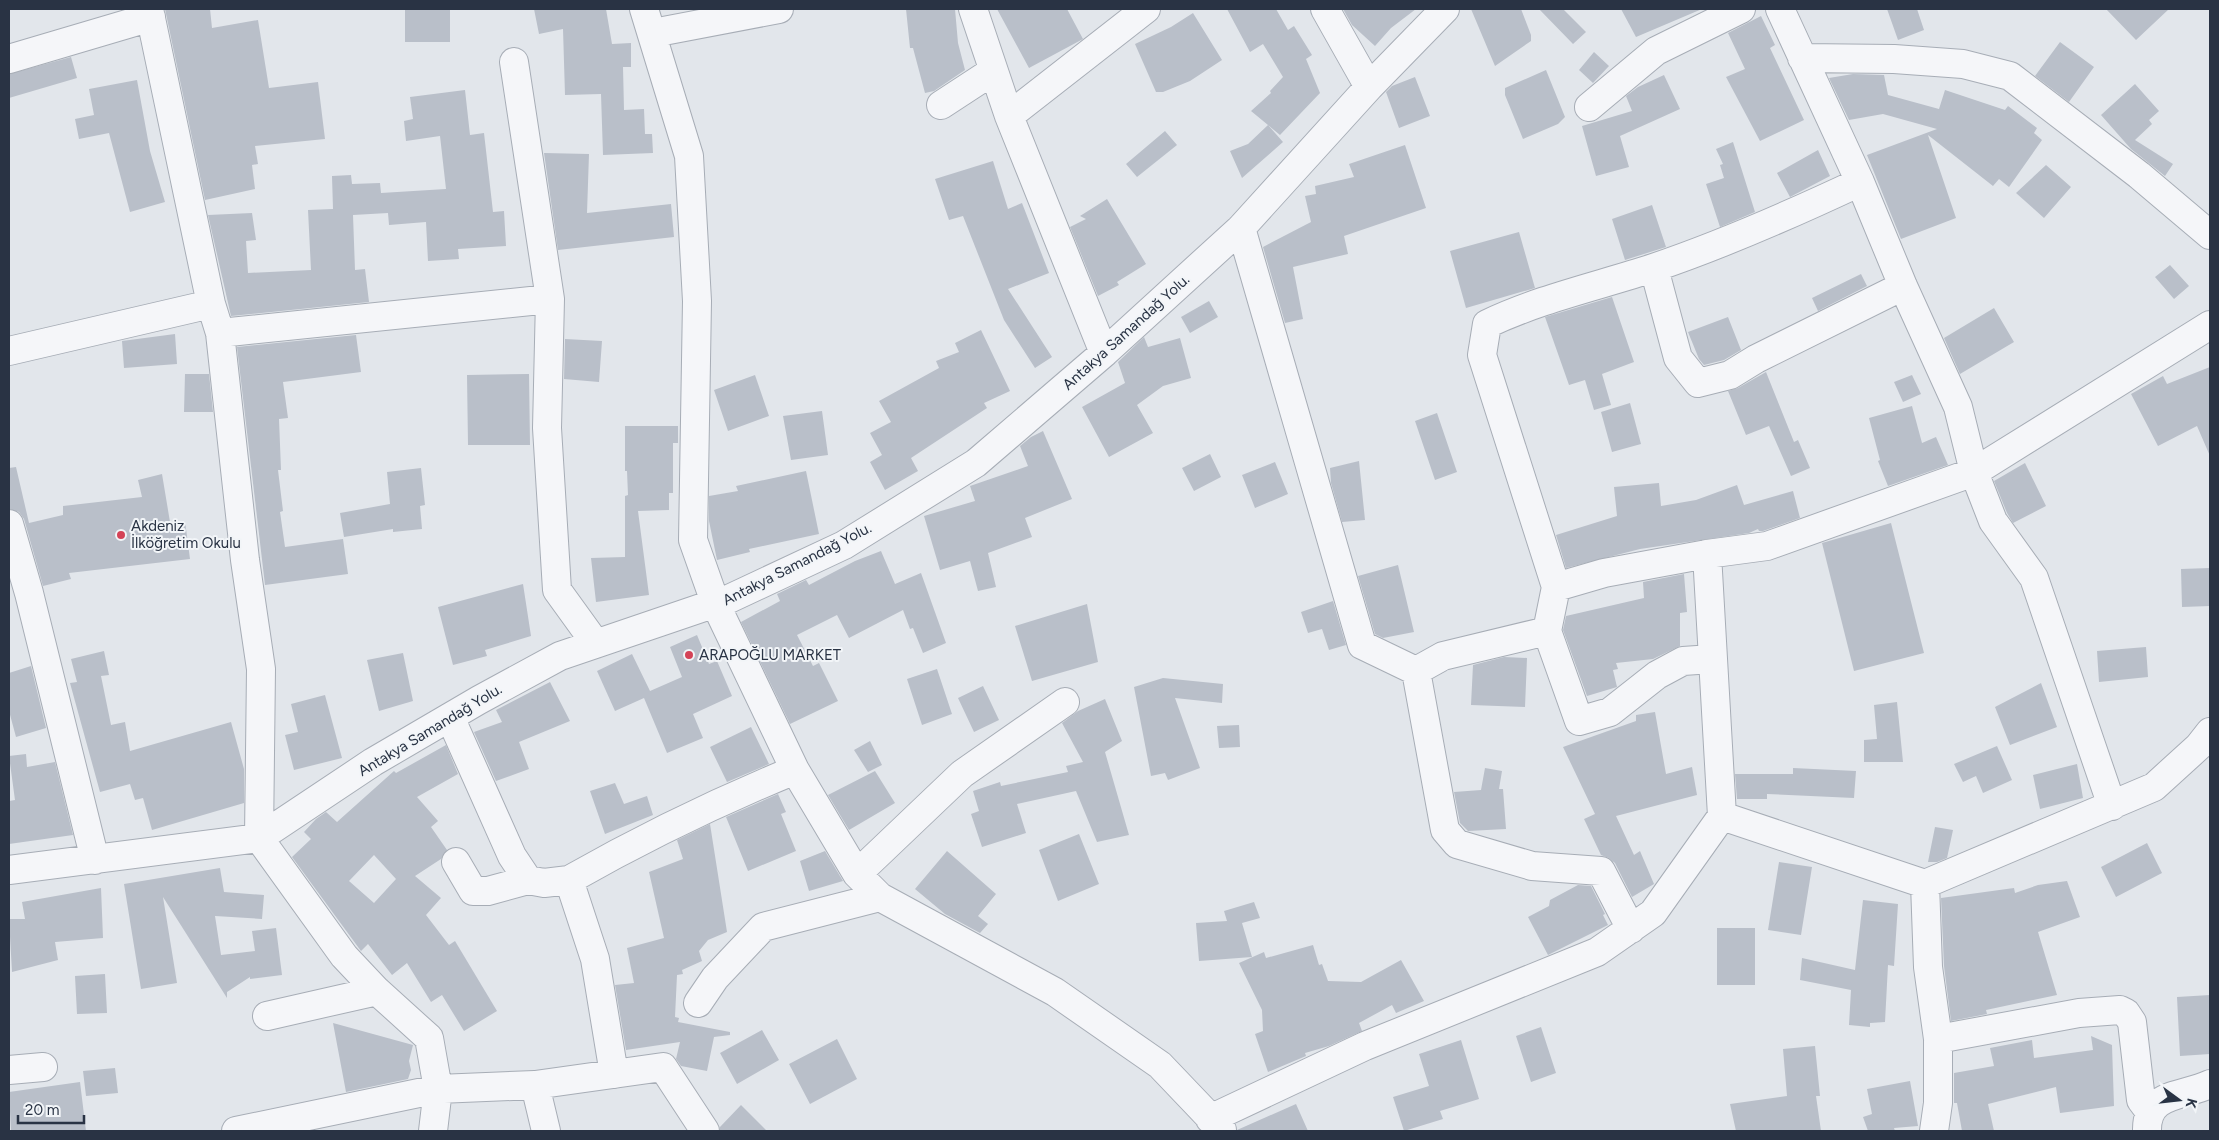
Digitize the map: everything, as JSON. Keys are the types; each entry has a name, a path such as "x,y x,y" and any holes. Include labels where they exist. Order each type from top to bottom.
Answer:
{"street":[{"path":"780,9 648,21 689,156 697,301 693,540 716,605 795,770 857,874 880,897 1055,992 1160,1065 1217,1125 1365,1046 1597,952 1653,913 1722,816 1707,554"},
{"path":"973,9 1009,116 1104,353"},
{"path":"1009,116 1146,9"},
{"path":"1325,9 1369,87"},
{"name":"Antakya Samandağ Yolu.","path":"9,870 95,860 239,839 259,838 373,762 560,656 710,605 716,605 844,544 976,463 1104,353 1241,228 1369,87 1445,9"},
{"path":"1589,107 1656,51 1742,9"},
{"path":"1780,9 1860,182 1903,286 1958,407 1974,472 1993,521 2034,578 2112,806"},
{"path":"9,59 150,13 212,304 220,333 245,560 262,669 259,838 344,956 376,991 429,1038 438,1090 433,1131"},
{"path":"1802,58 1894,59 1963,64 2010,76 2138,175 2210,235"},
{"path":"514,62 550,299 547,428 558,590 596,644"},
{"path":"941,105 993,70"},
{"path":"1712,659 1683,661 1657,675 1610,712 1579,721 1547,631 1556,587 1482,355 1487,324 1512,312 1654,268 1762,228 1860,182"},
{"path":"1241,228 1362,645 1416,671"},
{"path":"1654,268 1678,358 1698,382 1730,375 1756,359 1903,286"},
{"path":"220,333 550,299"},
{"path":"9,351 212,304"},
{"path":"1556,587 1604,573 1707,554 1767,546 1974,472 2210,325"},
{"path":"9,524 19,595 95,860"},
{"path":"1416,671 1442,656 1547,631"},
{"path":"1416,671 1445,830 1457,844 1532,866 1601,871 1631,929"},
{"path":"857,874 962,774 1066,702"},
{"path":"450,717 512,856 528,880"},
{"path":"1722,816 1925,884 2154,787 2200,746 2210,732"},
{"path":"456,862 473,892 488,891 528,880 544,883 569,880 636,842 720,801 795,770"},
{"path":"569,880 595,959 614,1074"},
{"path":"1925,884 1928,967 1938,1038 1938,1103 1934,1131"},
{"path":"698,1003 715,978 763,927 880,897"},
{"path":"267,1016 376,991"},
{"path":"1938,1038 2080,1014 2120,1010 2126,1013 2132,1022 2141,1100 2148,1122"},
{"path":"9,1070 43,1067"},
{"path":"236,1131 438,1090 535,1085 663,1067 705,1131"},
{"path":"2148,1122 2158,1101 2210,1084"},
{"path":"535,1085 546,1131"}],"building":[{"path":"165,9 210,9 212,28 258,20 269,88 318,82 325,139 255,146 258,164 252,165 255,189 205,200"},
{"path":"405,9 450,9 450,42 405,42"},
{"path":"534,9 606,9 612,44 631,43 631,67 623,67 624,110 644,109 645,134 652,134 653,153 603,155 601,94 565,95 563,29 539,34"},
{"path":"906,9 955,9 958,43 965,70 934,91 925,93 913,48 910,48"},
{"path":"997,9 1067,9 1083,39 1029,68"},
{"path":"1227,9 1276,9 1288,30 1294,26 1312,55 1306,59 1320,93 1280,135 1251,111 1271,93 1270,91 1283,77 1263,44 1250,52"},
{"path":"1343,9 1416,9 1391,28 1375,46 1352,25"},
{"path":"1471,9 1521,9 1531,35 1531,41 1495,66"},
{"path":"1539,9 1563,9 1586,32 1573,44"},
{"path":"1621,9 1702,9 1636,37"},
{"path":"1887,9 1917,9 1924,30 1898,40"},
{"path":"2106,9 2169,9 2136,40"},
{"path":"1193,13 1222,60 1190,81 1163,92 1156,92 1135,44 1171,27"},
{"path":"1761,16 1775,45 1770,48 1804,120 1760,141 1726,77 1745,69 1728,33"},
{"path":"2060,42 2094,67 2069,102 2035,76"},
{"path":"1594,52 1609,66 1593,83 1579,70"},
{"path":"71,57 77,78 9,98 9,74"},
{"path":"1546,70 1565,117 1558,124 1523,139 1505,95 1505,88"},
{"path":"1853,74 1884,75 1888,95 1939,109 1945,90 2005,110 2008,106 2037,128 2034,133 2042,140 2009,187 1999,179 1993,186 1928,135 1956,218 1901,239 1867,155 1937,129 1883,114 1849,120 1829,78"},
{"path":"1664,75 1680,109 1620,136 1629,167 1596,176 1582,126 1632,111 1626,96 1638,87"},
{"path":"1415,77 1430,116 1399,128 1386,92 1392,86"},
{"path":"137,80 150,151 165,202 130,212 109,133 79,139 75,119 94,115 89,89"},
{"path":"2135,84 2159,111 2149,120 2152,124 2135,140 2173,164 2165,176 2131,149 2101,115"},
{"path":"465,90 470,135 484,133 493,212 504,211 506,246 458,249 459,259 428,261 426,222 389,225 388,213 353,215 355,270 365,269 369,302 231,316 208,215 252,213 256,240 246,241 248,273 311,270 308,210 333,209 332,176 351,175 352,184 380,183 381,193 446,189 440,136 406,141 404,121 413,119 410,97"},
{"path":"1268,125 1283,142 1242,178 1230,151 1248,144"},
{"path":"1165,131 1177,145 1137,177 1126,164"},
{"path":"1733,142 1755,212 1720,227 1706,184 1724,178 1720,165 1723,164 1716,149"},
{"path":"1405,145 1426,208 1344,236 1348,254 1293,267 1303,319 1285,323 1263,247 1311,222 1305,196 1316,194 1315,186 1354,177 1349,164"},
{"path":"1818,150 1830,176 1790,197 1777,173"},
{"path":"544,153 589,154 587,213 671,204 674,237 558,250"},
{"path":"993,161 1008,209 1022,203 1049,273 1008,289 1052,357 1035,368 1004,320 963,216 949,220 935,179"},
{"path":"2046,165 2071,187 2044,218 2016,193"},
{"path":"1107,199 1146,264 1117,282 1119,285 1098,296 1070,227 1086,219 1080,216"},
{"path":"1652,205 1666,247 1625,260 1612,219"},
{"path":"1519,232 1535,288 1466,308 1450,251"},
{"path":"2170,265 2189,286 2174,299 2155,277"},
{"path":"1861,274 1867,286 1818,311 1812,298"},
{"path":"1612,297 1634,362 1602,374 1611,405 1594,410 1585,380 1569,385 1545,317"},
{"path":"1209,301 1218,317 1190,333 1181,317"},
{"path":"1994,308 2014,342 1960,374 1944,338"},
{"path":"1728,317 1741,350 1724,360 1704,365 1699,359 1688,332"},
{"path":"981,330 1010,391 984,403 987,408 911,458 918,471 885,490 870,462 882,455 870,433 891,422 879,401 939,368 936,361 959,352 955,343"},
{"path":"175,334 177,364 124,368 122,341"},
{"path":"356,335 361,372 283,382 288,418 279,419 281,470 278,470 283,511 280,512 285,547 343,539 348,574 265,585 237,347"},
{"path":"1144,337 1148,347 1180,338 1191,378 1163,386 1137,405 1153,433 1109,457 1082,407 1125,383 1118,362"},
{"path":"565,339 602,341 599,382 564,379"},
{"path":"2210,367 2210,456 2197,426 2158,446 2131,394 2163,376 2167,384"},
{"path":"1766,372 1794,442 1798,440 1810,468 1791,476 1769,426 1746,435 1728,391 1738,388"},
{"path":"185,374 209,374 213,412 184,412"},
{"path":"529,374 530,445 468,445 467,375"},
{"path":"755,375 769,416 728,431 714,390"},
{"path":"1912,375 1921,394 1903,402 1894,382"},
{"path":"1630,403 1641,444 1612,452 1601,412"},
{"path":"1912,406 1922,443 1936,437 1948,465 1888,486 1878,461 1880,460 1869,418"},
{"path":"822,411 828,455 791,460 783,416"},
{"path":"1437,413 1457,472 1435,480 1415,421"},
{"path":"625,426 678,426 678,443 673,443 673,493 669,493 669,510 638,511 649,595 596,602 591,558 625,557 625,496 628,495 627,471 625,471"},
{"path":"1043,431 1072,499 1025,518 1032,537 988,553 996,587 978,591 970,561 940,570 924,516 975,501 970,486 1028,466 1020,446 1031,437"},
{"path":"1210,454 1221,477 1194,491 1182,468"},
{"path":"1359,461 1365,520 1342,522 1331,483 1330,468"},
{"path":"1275,462 1288,494 1255,508 1242,475"},
{"path":"2025,463 2046,506 2013,523 1994,481"},
{"name":"Akdeniz İlköğretim Okulu","path":"16,467 29,523 63,515 63,506 142,497 138,480 162,474 170,522 185,521 190,559 69,573 71,579 43,586 24,519 19,512 9,509 9,468"},
{"path":"421,468 425,505 420,506 422,529 393,532 393,529 344,537 340,513 390,504 387,472"},
{"path":"806,471 819,534 749,549 750,552 717,560 709,521 709,496 738,491 736,486"},
{"path":"1659,483 1661,506 1696,500 1737,485 1744,505 1793,491 1800,518 1763,531 1758,529 1749,533 1640,549 1566,568 1556,535 1617,516 1614,487"},
{"path":"1891,523 1924,653 1854,671 1822,543"},
{"path":"881,551 895,584 921,573 946,643 923,653 913,628 910,629 903,610 849,638 837,615 797,635 813,666 819,663 838,701 790,724 741,622 780,601 777,594 806,580 809,585 855,561"},
{"path":"1398,565 1414,632 1383,638 1375,634 1358,576"},
{"path":"2210,568 2210,606 2182,607 2181,569"},
{"path":"1684,574 1687,612 1680,613 1680,646 1653,659 1616,663 1618,669 1613,670 1617,687 1587,696 1563,630 1566,616 1644,598 1643,582"},
{"path":"523,584 531,636 485,650 487,656 453,665 438,607"},
{"path":"1333,601 1346,645 1329,650 1322,629 1308,633 1301,612"},
{"path":"1087,604 1098,662 1032,681 1015,626"},
{"path":"697,635 709,664 717,661 732,696 693,714 703,738 667,753 644,698 615,711 597,671 632,654 650,691 682,677 670,647"},
{"path":"2146,647 2148,677 2099,682 2097,651"},
{"path":"104,651 109,675 101,676 111,725 125,722 130,751 231,722 244,769 244,803 152,830 143,798 135,800 130,784 100,792 70,683 77,682 71,659"},
{"path":"403,653 413,701 379,711 367,660"},
{"path":"1504,657 1527,658 1525,707 1471,705 1473,665"},
{"path":"31,666 46,728 16,737 9,711 9,673"},
{"path":"937,669 952,714 922,725 907,679"},
{"path":"1163,678 1223,684 1222,703 1175,698 1200,768 1168,780 1165,773 1151,776 1134,687"},
{"path":"550,682 570,721 519,742 529,769 496,781 474,732 502,722 496,710"},
{"path":"2041,683 2057,727 2010,745 1995,707"},
{"path":"983,686 999,720 974,732 958,698"},
{"path":"325,695 342,758 294,770 285,735 298,732 291,704"},
{"path":"1105,699 1122,741 1105,752 1129,835 1097,842 1076,791 1017,804 1026,833 982,847 971,814 979,811 973,791 1000,782 1001,786 1068,772 1066,766 1083,762 1062,723 1078,711"},
{"path":"1897,702 1903,762 1864,762 1864,740 1877,739 1874,705"},
{"path":"1655,712 1666,774 1692,767 1697,795 1616,816 1634,855 1640,851 1654,884 1632,897 1615,863 1601,855 1584,819 1595,814 1563,747 1636,721 1636,715"},
{"path":"1239,725 1240,747 1219,748 1217,726"},
{"path":"751,727 769,764 727,782 710,747"},
{"path":"870,741 882,765 868,772 854,750"},
{"path":"446,745 458,774 417,797 438,821 431,827 447,850 441,859 415,876 441,898 426,915 449,945 455,941 497,1011 464,1031 442,995 431,1002 407,963 392,975 368,944 361,951 292,857 311,839 304,832 316,819 326,812 337,822 394,771 396,773","holes":["374,855 396,879 374,903 349,881"]},
{"path":"1997,746 2012,780 1983,793 1976,776 1963,782 1954,764"},
{"path":"26,754 27,767 55,762 73,835 9,844 9,801 15,800 9,756"},
{"path":"2077,764 2083,798 2040,809 2033,775"},
{"path":"1485,768 1502,771 1499,789 1503,789 1506,829 1468,831 1460,823 1454,792 1481,790"},
{"path":"1793,768 1856,771 1854,798 1767,794 1767,799 1737,799 1735,774 1793,774"},
{"path":"875,771 895,803 849,830 828,795"},
{"path":"615,783 624,804 647,796 653,815 605,834 590,791"},
{"path":"778,794 786,812 781,814 796,851 748,871 726,817"},
{"path":"710,824 727,932 708,940 699,951 702,961 682,970 683,974 677,975 675,1017 679,1018 678,1022 730,1032 730,1035 714,1037 707,1071 681,1066 676,1059 680,1042 626,1050 615,985 634,983 627,948 664,938 649,872 683,859 677,840"},
{"path":"1935,827 1953,830 1947,858 1937,862 1928,862"},
{"path":"1079,834 1099,884 1058,901 1039,850"},
{"path":"2147,843 2162,873 2116,897 2101,867"},
{"path":"825,851 843,881 809,891 800,861"},
{"path":"947,851 996,894 978,916 988,924 980,933 945,914 915,889"},
{"path":"1779,862 1812,867 1801,935 1768,930"},
{"path":"220,868 224,892 264,895 262,919 215,916 221,955 255,951 252,931 276,928 282,975 250,979 250,977 227,992 227,998 163,897 177,983 141,989 124,884"},
{"path":"2067,881 2080,917 2038,932 2057,995 1986,1010 1987,1014 1951,1021 1944,966 1941,898 2014,888 2015,893 2038,885"},
{"path":"1578,885 1591,886 1605,914 1603,915 1608,925 1548,955 1528,917 1549,906 1550,900"},
{"path":"101,888 103,938 55,942 58,960 12,972 9,919 25,919 22,902"},
{"path":"1863,900 1898,904 1894,966 1888,965 1885,1022 1870,1023 1870,1027 1849,1025 1851,990 1800,980 1802,958 1855,970"},
{"path":"1254,902 1260,918 1242,923 1252,957 1199,961 1196,923 1227,921 1224,911"},
{"path":"1717,928 1755,928 1755,985 1717,985"},
{"path":"1313,945 1319,965 1322,964 1328,981 1361,982 1401,960 1424,1001 1396,1013 1392,1005 1359,1023 1362,1031 1329,1046 1305,1053 1306,1056 1268,1072 1255,1034 1263,1031 1262,1010 1239,963 1264,952 1266,958"},
{"path":"105,974 107,1013 77,1014 75,976"},
{"path":"2210,995 2210,1054 2180,1056 2177,997"},
{"path":"333,1023 413,1045 409,1061 411,1070 408,1079 346,1092"},
{"path":"1541,1027 1556,1073 1531,1082 1516,1036"},
{"path":"762,1030 779,1060 737,1084 720,1053"},
{"path":"2091,1036 2112,1045 2114,1106 2060,1113 2056,1087 1988,1104 1994,1131 1962,1131 1957,1103 1954,1103 1954,1073 1994,1066 1990,1048 2032,1040 2034,1058 2093,1050"},
{"path":"837,1039 857,1079 810,1104 789,1064"},
{"path":"1461,1040 1479,1099 1440,1111 1443,1119 1404,1131 1393,1097 1429,1086 1419,1054"},
{"path":"1815,1046 1820,1096 1816,1096 1821,1131 1736,1131 1730,1104 1787,1096 1783,1049"},
{"path":"115,1068 118,1093 86,1096 83,1071"},
{"path":"1910,1081 1918,1126 1894,1128 1895,1131 1868,1131 1863,1117 1872,1114 1867,1089"},
{"path":"80,1082 86,1131 11,1131 9,1092"},
{"path":"1296,1104 1308,1131 1237,1131 1237,1130"},
{"path":"741,1105 767,1131 720,1131 720,1127"}],"place":[{"name":"Akdeniz İlköğretim Okulu","path":"121,535"},
{"name":"ARAPOĞLU MARKET","path":"689,655"}]}
